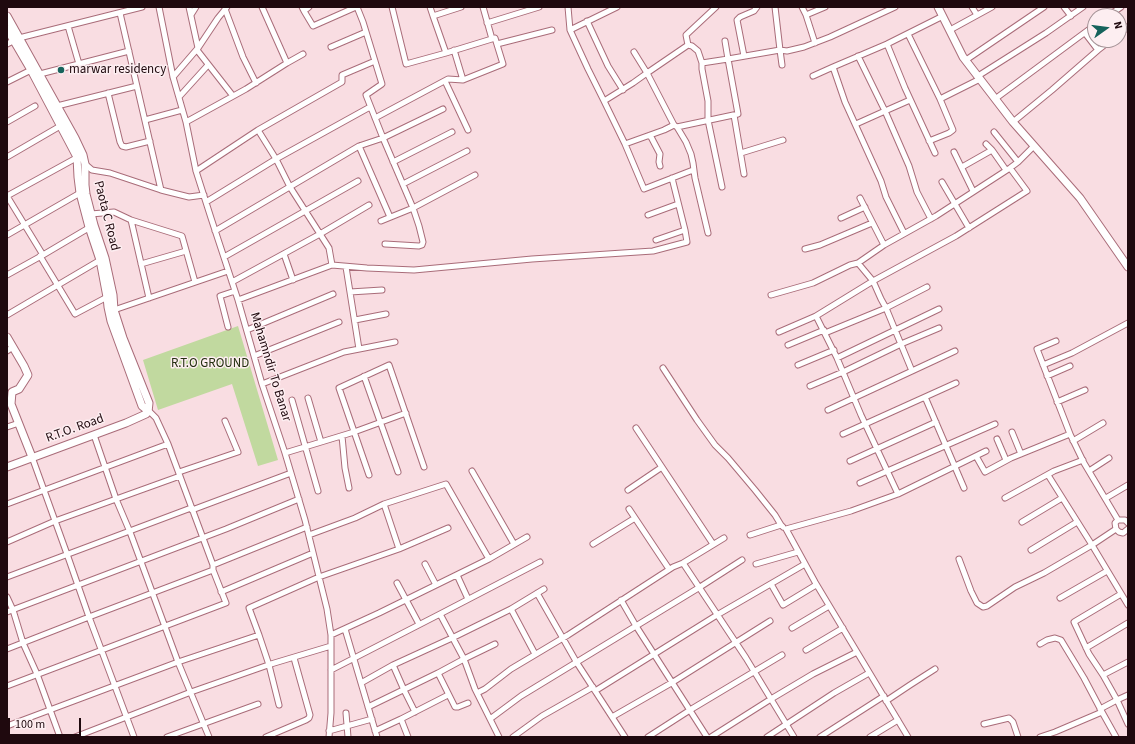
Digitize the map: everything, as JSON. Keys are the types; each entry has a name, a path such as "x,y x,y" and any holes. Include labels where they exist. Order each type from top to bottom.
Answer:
{"street":[{"path":"7,29 13,41 142,7"},
{"name":"Mahamndir To Banar","path":"159,7 173,77 186,122 196,171 238,300 262,384 299,499 327,609 331,635 331,713 329,737"},
{"path":"189,7 197,49 233,96"},
{"path":"191,15 196,7"},
{"path":"262,7 287,63"},
{"path":"309,7 303,9 313,26 357,7 366,32 382,84 366,95 413,208 423,238 423,243 419,246 385,244"},
{"path":"430,7 446,53"},
{"path":"433,16 461,7"},
{"path":"483,7 492,39"},
{"path":"488,23 539,7"},
{"path":"570,30 617,7"},
{"path":"688,45 686,35 716,7"},
{"path":"744,56 737,20 740,17 754,11 757,7"},
{"path":"775,7 782,65"},
{"path":"802,7 815,43"},
{"path":"806,15 825,7"},
{"path":"702,63 780,50 788,51 804,47 895,7"},
{"path":"938,7 966,60 979,78 1013,122 1080,198 1128,267"},
{"path":"972,7 977,15"},
{"path":"950,30 992,7"},
{"path":"966,60 1044,7"},
{"path":"1064,7 1071,16"},
{"path":"940,99 979,78 1083,7"},
{"path":"173,77 197,49 226,8"},
{"path":"226,8 243,57 256,83"},
{"path":"375,118 448,79 463,80 503,64 495,38 406,64 394,8"},
{"path":"570,8 570,30 625,144 644,189 693,170"},
{"path":"120,13 161,190"},
{"name":"Paota C Road","path":"7,16 13,41 35,70 57,106 64,124 75,138 80,156 85,164 85,185 91,214 91,226 102,259 110,296 123,338 149,403 147,411"},
{"path":"813,76 887,44 943,16"},
{"path":"587,21 608,66 623,90"},
{"path":"68,26 80,64"},
{"path":"497,44 552,30"},
{"path":"331,47 366,32"},
{"path":"995,99 1085,33 1098,50"},
{"path":"908,34 940,99 953,130 929,141"},
{"path":"625,144 676,126 738,114 725,40"},
{"path":"887,44 910,100 935,153"},
{"path":"688,45 692,46 698,51 702,63 708,101 708,120 722,187"},
{"path":"604,101 623,90 688,45"},
{"path":"1013,122 1101,48"},
{"path":"454,50 463,80"},
{"path":"7,82 35,70 80,64 129,51"},
{"path":"634,52 686,142 691,154 693,170 708,232"},
{"path":"186,122 256,83 303,54"},
{"path":"858,56 885,111 909,166 917,192 931,219"},
{"path":"196,171 258,130 342,82 342,75 375,61"},
{"path":"179,97 208,65"},
{"path":"833,67 845,102 881,181 886,196 904,233"},
{"path":"7,157 64,124 35,70"},
{"path":"445,81 468,130"},
{"path":"57,106 137,86"},
{"path":"108,93 122,146 126,147 150,141"},
{"path":"856,124 910,100"},
{"path":"7,122 34,106"},
{"path":"206,202 276,159 370,107"},
{"path":"215,231 359,146 383,138 443,109"},
{"path":"145,120 182,110"},
{"path":"734,115 744,174"},
{"path":"258,130 276,159 290,187 329,248 332,265"},
{"path":"393,162 452,132"},
{"path":"994,132 1018,162"},
{"path":"650,135 660,154 660,166"},
{"path":"741,153 784,140"},
{"path":"778,332 816,316 873,282 956,236 1026,191 986,144"},
{"path":"359,146 390,218"},
{"path":"771,295 813,283 850,265 858,263 884,245 955,204 1008,169 1018,162 1034,146"},
{"path":"962,167 992,150"},
{"path":"403,184 467,151"},
{"path":"954,152 973,192"},
{"path":"7,275 91,226 80,193 78,177 80,156"},
{"path":"80,156 7,196 75,314 110,296"},
{"path":"85,164 92,170 161,190 189,197 204,195"},
{"path":"381,221 413,208 475,175"},
{"path":"238,300 332,265 414,270 532,259 652,251 687,242 672,178"},
{"path":"224,257 358,181"},
{"path":"942,182 969,228"},
{"path":"7,235 80,193"},
{"path":"860,198 884,245"},
{"path":"648,215 678,204"},
{"path":"232,282 320,234 369,205"},
{"path":"841,218 865,207"},
{"path":"91,214 114,212 131,220 182,236 195,282"},
{"path":"131,220 149,298"},
{"path":"805,249 820,245 872,223"},
{"path":"656,240 685,230"},
{"path":"141,264 186,251"},
{"path":"284,254 293,280"},
{"path":"7,315 102,259"},
{"path":"858,263 873,282 886,308 912,371"},
{"path":"346,266 359,349"},
{"path":"114,310 228,271"},
{"path":"788,345 886,308 927,286"},
{"path":"350,292 382,290"},
{"path":"228,327 220,296 235,291"},
{"path":"246,330 333,294"},
{"path":"7,686 226,603 168,444 156,418 142,406 114,328 108,307 110,296"},
{"path":"837,358 938,309"},
{"path":"355,320 386,314"},
{"path":"816,316 834,350 854,398 898,494"},
{"path":"254,356 339,322"},
{"path":"1043,365 1072,353 1128,323"},
{"path":"810,386 939,328"},
{"path":"7,337 10,349 24,366 28,376 18,389 10,393 11,404 68,554 89,617 134,737"},
{"path":"1056,341 1037,349 1073,441 1118,520"},
{"path":"262,384 344,352 395,342"},
{"path":"798,365 834,350"},
{"path":"828,410 955,351"},
{"path":"369,475 339,388 389,365 424,467"},
{"path":"1047,376 1070,366"},
{"path":"663,368 715,446 728,458 755,490 783,527 816,585 908,737"},
{"path":"364,376 398,472"},
{"path":"843,434 956,383"},
{"path":"1057,402 1085,390"},
{"path":"925,397 964,488"},
{"path":"308,398 321,442"},
{"path":"292,400 318,491"},
{"name":"R.T.O. Road","path":"7,467 126,423 142,416 147,411"},
{"path":"285,453 342,436 406,413"},
{"path":"7,542 55,522 238,452 226,421"},
{"path":"850,461 936,422"},
{"path":"7,427 19,423"},
{"path":"1073,441 1103,423"},
{"path":"860,483 995,424"},
{"path":"636,428 713,544"},
{"path":"1012,432 1021,454"},
{"path":"976,456 985,472 1006,460 1070,434"},
{"path":"94,435 116,499 130,532 164,626 209,737"},
{"path":"342,436 345,468 349,488"},
{"path":"997,439 1006,460"},
{"path":"7,504 168,444"},
{"path":"750,535 851,511 898,494 986,451"},
{"path":"1089,471 1109,458"},
{"path":"1005,498 1048,475 1083,460"},
{"path":"628,490 662,467"},
{"path":"472,470 514,544"},
{"path":"7,577 291,473"},
{"path":"1048,475 1128,605"},
{"path":"309,535 355,518 384,504 446,484 489,559"},
{"path":"1106,498 1128,485"},
{"path":"1022,522 1062,498"},
{"path":"7,612 141,562 299,499"},
{"path":"384,504 399,549"},
{"path":"629,509 669,569"},
{"path":"593,544 634,518"},
{"path":"1118,520 1122,519 1128,523"},
{"path":"1116,529 1115,525 1118,520"},
{"path":"1031,550 1077,522"},
{"path":"7,649 152,593 307,527"},
{"path":"279,705 269,665 249,608 319,577 399,549 448,528"},
{"path":"1116,529 1121,533 1127,532"},
{"path":"959,560 977,603 983,607 987,606 1015,587 1044,573 1092,545 1116,529"},
{"path":"331,635 489,559 527,537"},
{"path":"477,693 485,690 511,669 669,569 684,563 724,538"},
{"path":"221,592 313,552"},
{"path":"756,564 798,552"},
{"path":"490,719 521,696 577,663 742,560"},
{"path":"331,670 540,562"},
{"path":"684,563 736,643 794,737"},
{"path":"425,564 436,585"},
{"path":"513,737 542,716 594,689 655,654 717,615 805,564"},
{"path":"1060,598 1107,571"},
{"path":"456,575 468,599"},
{"path":"398,583 420,624"},
{"path":"771,584 783,605 816,585"},
{"path":"361,683 393,665 511,609 544,590"},
{"path":"537,593 577,663 625,737"},
{"path":"1121,594 1074,622 1089,654 1117,700 1128,724"},
{"path":"7,597 13,610 23,643 37,674 60,737"},
{"path":"621,600 707,737"},
{"path":"792,628 829,606"},
{"path":"511,609 535,654"},
{"path":"440,614 464,659 477,693 499,737"},
{"path":"612,717 672,682 770,621"},
{"path":"1086,648 1128,623"},
{"path":"806,650 843,628"},
{"path":"345,629 376,734 401,719 448,695"},
{"path":"7,726 178,662 259,635"},
{"path":"1040,644 1055,638 1060,640 1084,678 1116,737"},
{"path":"368,707 495,644"},
{"path":"76,737 191,692 269,665 331,646"},
{"path":"712,737 813,674 857,652"},
{"path":"648,737 782,655"},
{"path":"266,737 309,718 310,715 294,658"},
{"path":"1103,675 1128,662"},
{"path":"393,665 415,712"},
{"path":"820,737 936,669"},
{"path":"438,673 455,707 468,703"},
{"path":"767,737 869,673"},
{"path":"1040,737 1101,710 1128,695"},
{"path":"167,737 258,704"},
{"path":"346,713 348,737"},
{"path":"984,724 1009,718 1018,737"},
{"path":"329,731 372,719"},
{"path":"401,719 408,737"},
{"path":"870,737 898,720"}],"green space":[{"name":"R.T.O GROUND","path":"238,326 278,460 258,466 232,384 158,410 143,360"}],"place":[{"name":"marwar residency","path":"61,70"}]}
